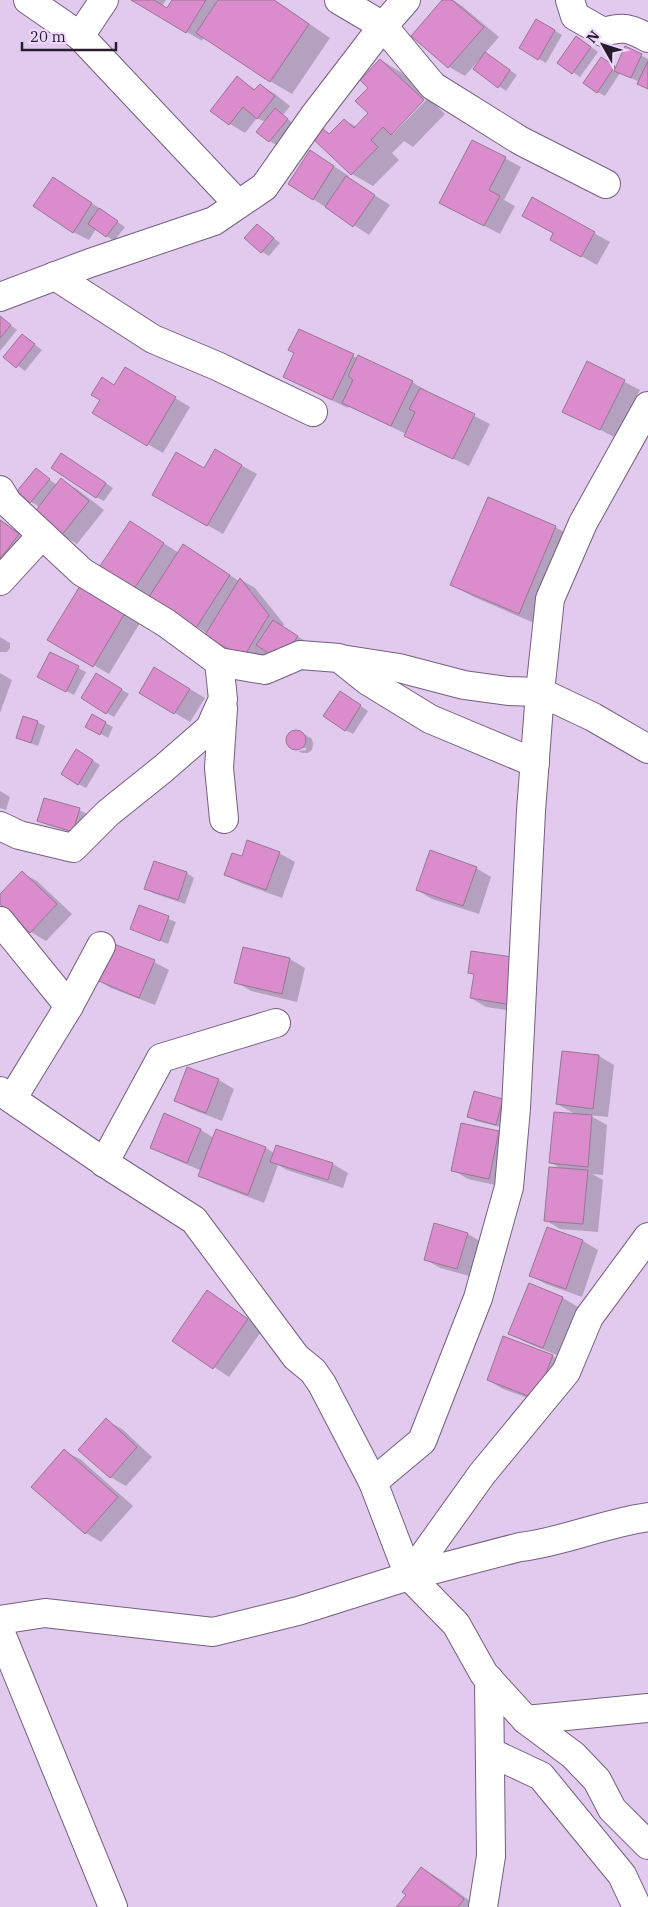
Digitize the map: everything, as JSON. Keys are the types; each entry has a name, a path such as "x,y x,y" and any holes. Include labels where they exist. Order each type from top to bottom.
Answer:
{"street":[{"path":"28,0 80,36 238,204"},
{"path":"80,36 104,0"},
{"path":"339,0 383,26 433,86 520,141 606,184"},
{"path":"0,297 214,221 264,187 314,116 383,26 406,0"},
{"path":"570,0 575,16 603,32 617,28 632,29 648,38"},
{"path":"55,276 153,339 217,366 313,412"},
{"path":"373,1482 422,1441 478,1298 509,1187 516,1108 535,763 550,599 583,523 648,406"},
{"path":"0,490 8,503 82,572 166,623 218,662 265,670 300,655 339,658 399,668 464,685 508,691 540,692 593,717 648,749"},
{"path":"0,581 42,535"},
{"path":"339,658 368,681 430,719 535,763"},
{"path":"218,662 223,698 219,768 224,819"},
{"path":"0,826 19,835 73,848 108,813 210,728 223,698"},
{"path":"0,920 69,1006"},
{"path":"101,946 69,1006 6,1095 104,1163 194,1220 296,1357 313,1371 322,1384 373,1482 409,1576 456,1624 484,1674 526,1720 579,1762 596,1780 612,1809 648,1845"},
{"path":"104,1163 161,1058 276,1023"},
{"path":"409,1576 482,1474 566,1372 589,1317 648,1237"},
{"path":"0,1620 45,1613 213,1632 298,1611 409,1576 520,1546 539,1544 622,1520 648,1517"},
{"path":"0,1631 113,1907"},
{"path":"484,1907 491,1856 489,1679"},
{"path":"526,1720 648,1708"},
{"path":"490,1752 542,1776 622,1875 637,1907"}],"building":[{"path":"131,0 154,0 167,8 172,0 206,0 186,33"},
{"path":"218,0 274,0 309,24 270,82 196,33"},
{"path":"442,0 452,0 484,27 448,68 411,36"},
{"path":"536,19 555,30 538,60 519,48"},
{"path":"576,36 591,47 572,74 557,63"},
{"path":"625,46 642,54 631,78 614,71"},
{"path":"485,52 510,70 498,88 473,69"},
{"path":"601,57 615,66 597,93 583,83"},
{"path":"380,59 424,100 391,135 383,127 371,140 378,147 351,175 311,137 321,127 329,134 344,119 354,128 368,113 355,101 368,88 360,80"},
{"path":"648,61 648,89 637,84"},
{"path":"237,76 254,90 260,84 275,96 257,119 243,107 229,125 210,111"},
{"path":"275,108 288,119 269,142 256,132"},
{"path":"472,140 506,157 489,190 500,196 484,226 439,203"},
{"path":"310,150 334,166 313,200 288,184"},
{"path":"346,176 375,195 353,227 325,207"},
{"path":"53,177 92,203 73,233 33,206"},
{"path":"532,197 595,232 581,257 550,240 553,233 522,216"},
{"path":"99,208 118,221 106,237 88,224"},
{"path":"257,224 274,238 261,253 244,238"},
{"path":"0,316 11,325 0,338"},
{"path":"299,329 354,354 332,400 283,377 294,353 288,350"},
{"path":"22,334 35,344 16,368 3,357"},
{"path":"358,355 413,381 391,426 342,403 353,380 348,376"},
{"path":"587,361 625,380 600,430 562,412"},
{"path":"125,367 176,397 147,446 92,413 100,400 91,395 102,377 114,385"},
{"path":"420,388 475,414 453,459 404,436 415,412 409,409"},
{"path":"215,449 242,465 207,526 152,495 176,452 204,468"},
{"path":"61,453 106,483 96,498 51,468"},
{"path":"36,468 50,479 30,503 17,491"},
{"path":"61,478 89,501 61,536 33,514"},
{"path":"488,497 556,526 519,614 450,585"},
{"path":"0,520 19,534 0,559"},
{"path":"130,521 164,543 134,589 100,566"},
{"path":"183,544 230,575 196,628 149,597"},
{"path":"240,578 269,615 243,658 205,635"},
{"path":"83,581 128,608 93,667 47,640"},
{"path":"273,620 298,636 281,661 256,645"},
{"path":"50,652 79,666 66,692 37,677"},
{"path":"154,667 190,689 174,714 139,693"},
{"path":"96,673 122,689 106,714 81,698"},
{"path":"340,691 361,705 345,731 323,716"},
{"path":"92,714 106,722 100,735 85,727"},
{"path":"23,716 38,721 31,743 16,738"},
{"path":"296,730 303,733 306,740 303,747 296,750 289,747 286,740 289,733"},
{"path":"76,749 93,760 78,785 61,774"},
{"path":"44,798 80,808 73,832 37,821"},
{"path":"247,840 280,852 266,890 224,875 232,853 242,856"},
{"path":"430,850 477,867 463,906 416,890"},
{"path":"154,861 187,872 178,900 144,889"},
{"path":"22,871 57,904 30,933 0,904 0,894"},
{"path":"139,905 169,916 160,941 130,929"},
{"path":"109,942 155,960 139,998 94,979"},
{"path":"243,947 290,958 282,994 234,983"},
{"path":"471,951 519,958 512,1005 470,998 474,974 468,973"},
{"path":"562,1051 599,1055 593,1109 556,1104"},
{"path":"187,1067 219,1079 206,1113 174,1101"},
{"path":"474,1091 503,1099 496,1125 467,1117"},
{"path":"554,1112 592,1115 588,1167 549,1163"},
{"path":"164,1113 201,1129 187,1163 150,1148"},
{"path":"461,1123 499,1131 489,1179 451,1171"},
{"path":"216,1129 266,1147 248,1195 198,1176"},
{"path":"276,1145 333,1163 328,1180 270,1162"},
{"path":"549,1167 588,1170 583,1224 544,1221"},
{"path":"434,1223 468,1233 457,1269 424,1260"},
{"path":"547,1227 583,1240 566,1289 529,1276"},
{"path":"529,1283 563,1297 543,1348 508,1334"},
{"path":"207,1290 248,1319 213,1369 172,1341"},
{"path":"503,1336 553,1355 536,1399 487,1380"},
{"path":"106,1418 137,1447 110,1478 78,1450"},
{"path":"64,1449 118,1497 85,1534 31,1487"},
{"path":"421,1867 464,1899 458,1907 396,1907 406,1895 402,1892"}]}
